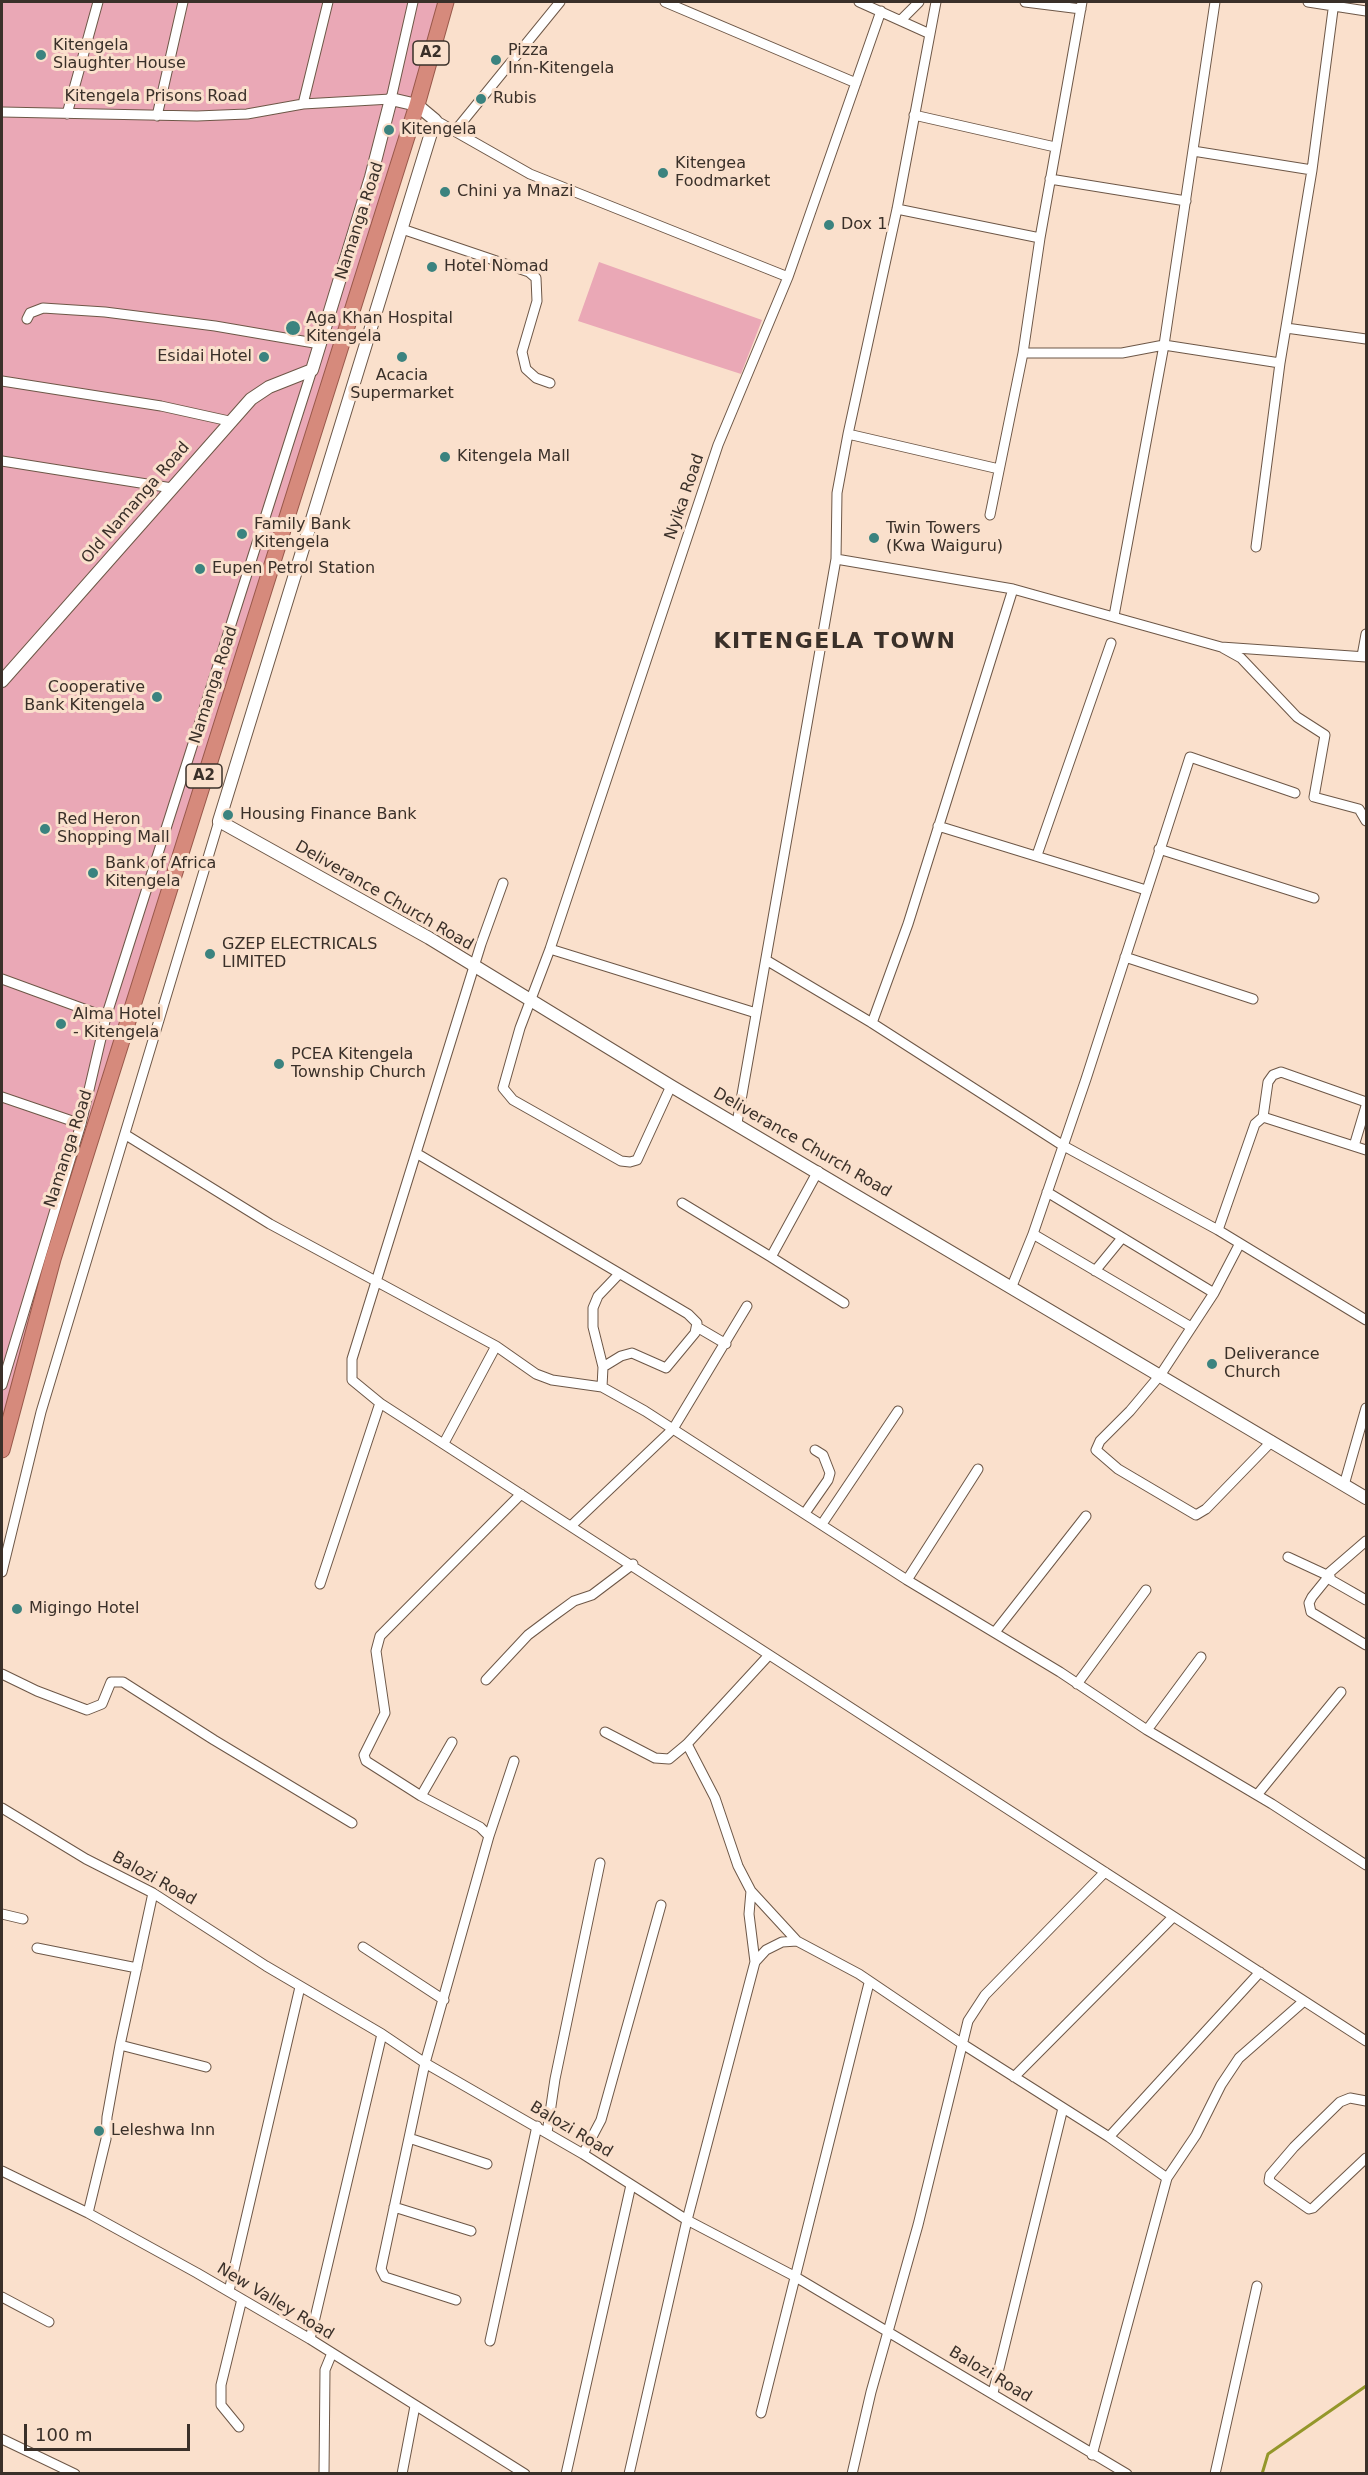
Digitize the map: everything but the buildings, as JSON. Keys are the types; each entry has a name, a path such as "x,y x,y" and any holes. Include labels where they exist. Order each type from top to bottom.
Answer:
{"highway":[{"name":"Namanga Road","path":"2,1450 53,1259 417,105 446,2"}],"street":[{"path":"67,114 98,2"},
{"path":"157,116 183,2"},
{"path":"303,104 328,2"},
{"path":"2,1384 81,1124 106,1017 371,177 392,99 413,2"},
{"path":"455,131 560,2"},
{"path":"665,2 856,83"},
{"path":"859,2 930,34"},
{"path":"901,20 919,2"},
{"path":"737,1123 836,559 837,502 848,434 897,209 936,2"},
{"path":"990,515 1023,353 1055,147 1081,5 1025,2"},
{"path":"1114,616 1164,345 1213,2"},
{"path":"1308,2 1334,4 1366,11"},
{"path":"1256,547 1280,363 1312,170 1334,4"},
{"name":"Nyika Road","path":"671,1086 637,1160 630,1162 621,1161 513,1100 505,1092 504,1082 718,445 788,277 881,11"},
{"name":"Kitengela Prisons Road","path":"2,112 157,116 247,114 303,104 392,99 417,105"},
{"path":"417,105 435,120 530,174 788,277"},
{"path":"914,116 1055,147"},
{"path":"2,1572 41,1412 219,821 435,120"},
{"path":"1193,151 1312,170"},
{"path":"1050,179 1186,201"},
{"path":"897,209 1040,238"},
{"path":"402,229 529,272 536,278 537,301 522,352 526,369 536,378 550,383"},
{"path":"27,319 30,314 43,308 105,312 215,326 320,344"},
{"path":"1286,328 1366,339"},
{"path":"1023,353 1122,353 1164,345 1280,363"},
{"name":"Old Namanga Road","path":"2,681 229,421 251,399 269,387 312,370"},
{"path":"2,381 161,406 229,421"},
{"path":"848,434 999,469"},
{"path":"2,461 172,488"},
{"path":"836,559 1013,589 1221,647 1364,656 1366,634"},
{"path":"872,1023 908,924 1013,589"},
{"path":"230,627 250,630"},
{"path":"1037,855 1111,643"},
{"path":"1221,647 1241,658 1297,717 1325,735 1314,797 1359,809 1366,821"},
{"path":"1012,1286 1033,1234 1190,757 1295,793"},
{"path":"178,794 197,799"},
{"name":"Deliverance Church Road","path":"219,821 429,938 671,1086 1161,1374 1366,1498"},
{"path":"938,826 1146,890"},
{"path":"1159,849 1314,898"},
{"path":"503,883 377,1280 350,1369 352,1380 380,1403 633,1564 769,1655 1366,2041"},
{"path":"550,949 756,1013"},
{"path":"1125,957 1253,999"},
{"path":"766,960 872,1023 1062,1145 1218,1230 1239,1245 1366,1320"},
{"path":"2,980 106,1017"},
{"path":"1218,1230 1255,1124 1263,1117 1268,1082 1273,1075 1281,1072 1366,1102"},
{"path":"2,1096 81,1124"},
{"path":"1354,1146 1366,1106"},
{"path":"1263,1117 1366,1150"},
{"path":"126,1135 307,1245 377,1280 496,1346 536,1374 552,1380 602,1387 673,1429 908,1580 1147,1730 1257,1795 1366,1865"},
{"path":"416,1153 688,1314 697,1327 726,1344"},
{"path":"771,1257 818,1171"},
{"path":"1047,1192 1214,1293"},
{"path":"682,1203 844,1303"},
{"path":"1033,1234 1191,1327"},
{"path":"1095,1271 1122,1238"},
{"path":"1239,1245 1214,1293 1161,1374 1130,1411 1100,1441 1096,1450 1118,1469 1196,1515 1206,1509 1272,1441"},
{"path":"602,1387 603,1367 592,1327 593,1308 598,1296 619,1274"},
{"path":"572,1525 673,1429 747,1306"},
{"path":"603,1367 621,1356 632,1353 666,1368 685,1348 697,1327"},
{"path":"444,1443 496,1346"},
{"path":"320,1584 380,1403"},
{"path":"1344,1485 1366,1408"},
{"path":"822,1524 898,1411"},
{"path":"805,1513 828,1480 830,1473 823,1455 815,1450"},
{"path":"908,1580 978,1469"},
{"path":"489,1836 480,1827 421,1796 366,1761 364,1755 385,1713 377,1643 395,1618 521,1494"},
{"path":"994,1632 1086,1516"},
{"path":"1366,1541 1330,1570 1329,1576 1309,1603 1311,1612 1366,1645"},
{"path":"1287,1557 1329,1576 1366,1600"},
{"path":"486,1680 528,1635 574,1601 592,1595 633,1564"},
{"path":"1077,1684 1146,1590"},
{"path":"605,1732 663,1760 669,1759 687,1744 769,1655"},
{"path":"1147,1730 1201,1657"},
{"path":"2,1674 37,1691 87,1710 102,1704 111,1682 123,1682 352,1823"},
{"path":"1257,1795 1341,1692"},
{"path":"421,1796 452,1742"},
{"path":"687,1744 715,1798 738,1866 751,1891 797,1941 859,1974 869,1983 961,2043 1109,2137 1167,2178"},
{"path":"456,2300 381,2274 425,2063 489,1836 514,1761"},
{"name":"Balozi Road","path":"2,1808 86,1859 153,1893 300,1987 382,2034 425,2063 537,2126 687,2220 794,2276 1126,2474"},
{"path":"547,2133 555,2079 600,1863"},
{"path":"852,2474 887,2332 918,2225 968,2021 985,1995 1105,1872"},
{"path":"629,2474 687,2220 755,1962 749,1914 751,1891"},
{"path":"88,2213 106,2139 107,2117 120,2045 153,1893"},
{"path":"583,2154 601,2120 661,1905"},
{"path":"2,1914 23,1919"},
{"path":"1014,2077 1173,1917"},
{"path":"755,1962 766,1950 775,1945 797,1941"},
{"path":"363,1947 444,2000"},
{"path":"38,1948 137,1968"},
{"path":"1109,2137 1260,1972"},
{"path":"760,2413 869,1983"},
{"path":"229,2291 300,1987"},
{"path":"1092,2455 1167,2178 1196,2135 1221,2085 1239,2058 1304,2001"},
{"path":"310,2339 382,2034"},
{"path":"120,2045 206,2067"},
{"path":"1366,2101 1350,2098 1340,2102 1294,2147 1270,2175 1269,2181 1309,2209 1313,2208 1366,2158"},
{"path":"993,2393 1064,2108"},
{"path":"490,2341 537,2126"},
{"path":"409,2138 487,2164"},
{"name":"New Valley Road","path":"2,2171 88,2213 229,2291 525,2474"},
{"path":"566,2474 631,2186"},
{"path":"394,2207 471,2231"},
{"path":"1215,2474 1257,2286"},
{"path":"2,2297 49,2322"},
{"path":"239,2427 221,2405 221,2395 242,2299"},
{"path":"324,2474 325,2370 332,2353"},
{"path":"402,2474 415,2406"},
{"path":"2,2439 75,2474"}],"shaded area":[{"path":"2,2 446,2 2,1439"},
{"path":"599,262 762,320 741,374 578,321"}],"waterway":[{"path":"1262,2474 1268,2454 1366,2386"}],"place":[{"name":"Kitengela Slaughter House","path":"41,55"},
{"name":"Pizza Inn-Kitengela","path":"496,60"},
{"name":"Rubis","path":"481,99"},
{"name":"Kitengela","path":"389,130"},
{"name":"Kitengea Foodmarket","path":"663,173"},
{"name":"Chini ya Mnazi","path":"445,192"},
{"name":"Dox 1","path":"829,225"},
{"name":"Hotel Nomad","path":"432,267"},
{"name":"Aga Khan Hospital Kitengela","path":"293,328"},
{"name":"Esidai Hotel","path":"264,357"},
{"name":"Acacia Supermarket","path":"402,357"},
{"name":"Kitengela Mall","path":"445,457"},
{"name":"Family Bank Kitengela","path":"242,534"},
{"name":"Twin Towers (Kwa Waiguru)","path":"874,538"},
{"name":"Eupen Petrol Station","path":"200,569"},
{"name":"Cooperative Bank Kitengela","path":"157,697"},
{"name":"Housing Finance Bank","path":"228,815"},
{"name":"Red Heron Shopping Mall","path":"45,829"},
{"name":"Bank of Africa Kitengela","path":"93,873"},
{"name":"GZEP ELECTRICALS LIMITED","path":"210,954"},
{"name":"Alma Hotel - Kitengela","path":"61,1024"},
{"name":"PCEA Kitengela Township Church","path":"279,1064"},
{"name":"Deliverance Church","path":"1212,1364"},
{"name":"Migingo Hotel","path":"17,1609"},
{"name":"Leleshwa Inn","path":"99,2131"}],"district":[{"name":"KITENGELA TOWN","path":"835,642"}]}
